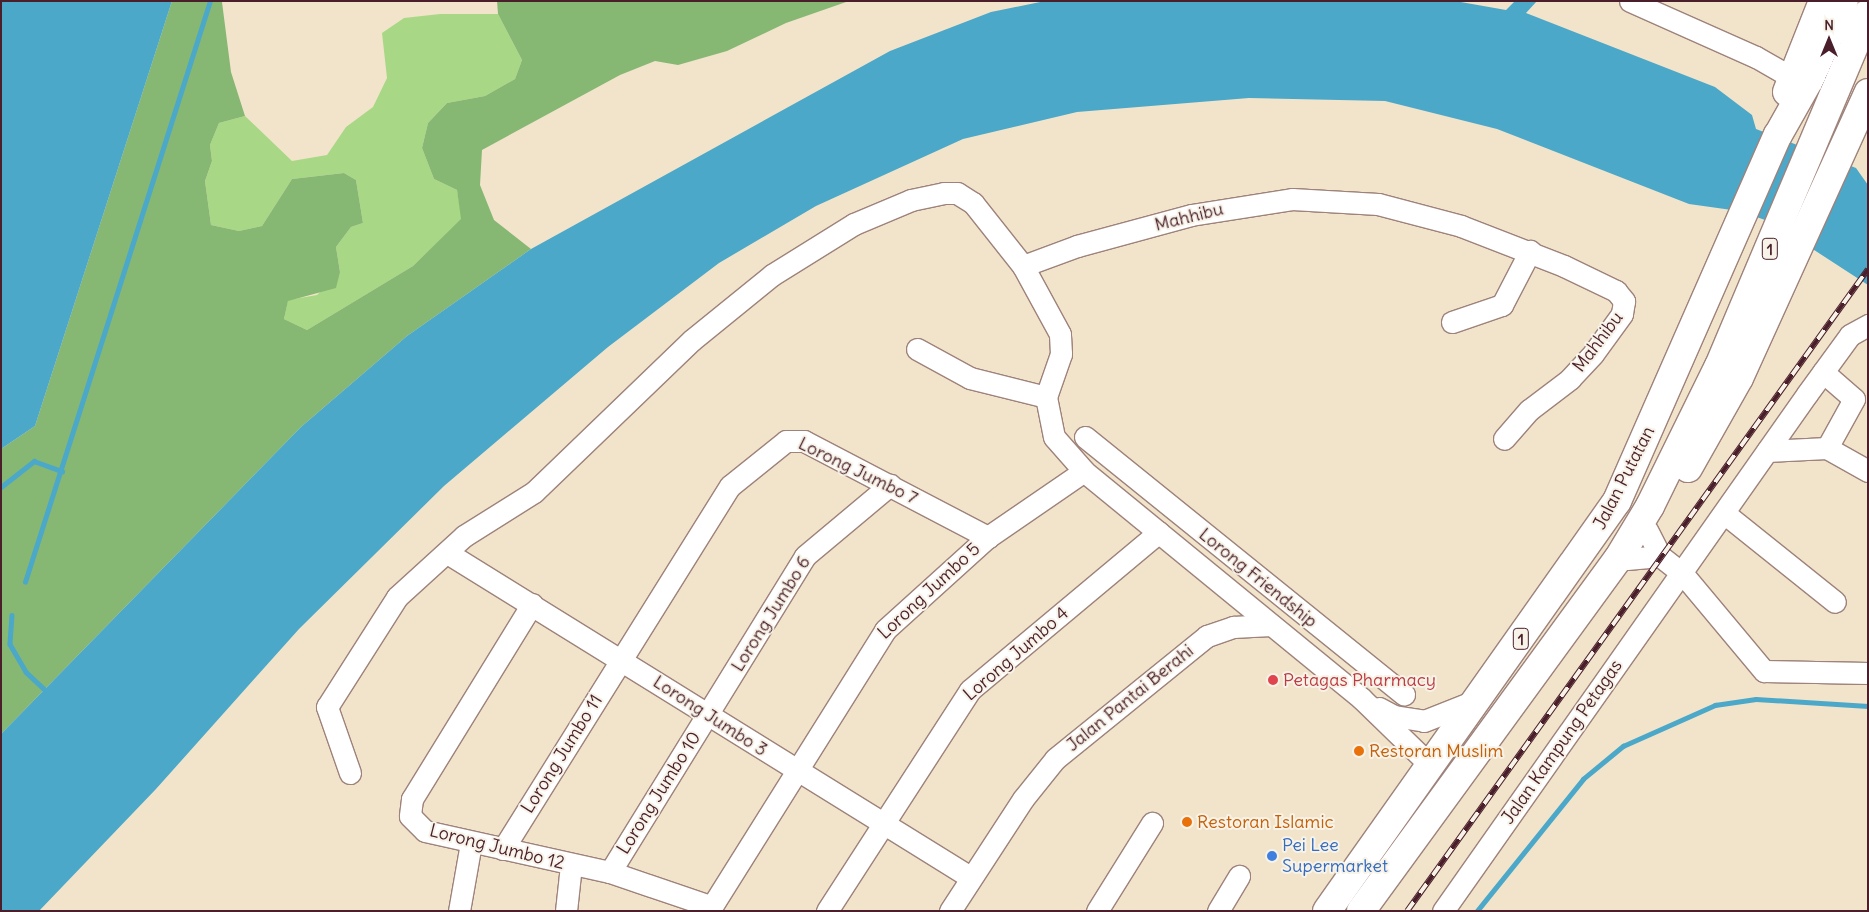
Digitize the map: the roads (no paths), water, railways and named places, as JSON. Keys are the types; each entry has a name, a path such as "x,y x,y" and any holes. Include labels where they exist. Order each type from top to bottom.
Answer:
{"highway":[{"path":"1778,135 1791,77 1824,1"},
{"name":"Jalan Putatan","path":"1327,911 1617,501 1778,135 1809,80 1844,1"},
{"name":"Jalan Putatan","path":"1361,911 1600,584 1729,372 1868,13"},
{"path":"1600,584 1627,559 1698,454 1729,372 1844,148 1868,93"}],"street":[{"path":"1637,2 1791,77"},
{"path":"350,773 327,707 397,598 449,554 482,522 534,492 724,312 772,275 854,224 911,200 957,193 973,203 1023,266 1060,334 1062,354 1046,397 1054,437 1089,475 1361,698 1431,766"},
{"name":"Mahhibu","path":"1023,266 1077,246 1220,208 1315,198 1404,209 1530,251 1616,291 1625,306 1593,354 1570,379 1529,410 1504,438"},
{"path":"1452,322 1502,305 1530,251"},
{"name":"Jalan Kampung Petagas","path":"1443,911 1823,372 1850,335 1868,325"},
{"path":"917,349 970,378 1046,397"},
{"path":"1823,372 1854,399 1827,448"},
{"name":"Lorong Friendship","path":"1085,437 1404,694"},
{"name":"Lorong Jumbo 7","path":"621,658 730,486 786,440 804,440 988,536"},
{"path":"1767,451 1827,448 1868,471"},
{"path":"1089,475 1113,461"},
{"name":"Lorong Jumbo 5","path":"710,908 794,770 884,630 988,536 1089,475"},
{"name":"Lorong Jumbo 6","path":"708,714 805,556 890,485"},
{"path":"1724,513 1836,602"},
{"path":"1647,530 1660,556 1682,573 1764,671 1868,673"},
{"name":"Lorong Jumbo 4","path":"827,911 970,690 1159,532"},
{"name":"Lorong Jumbo 3","path":"449,554 621,658 794,770 970,877"},
{"path":"1627,559 1660,556"},
{"name":"Lorong Jumbo 12","path":"532,604 409,808 410,816 425,831 471,843 610,872 710,908"},
{"name":"Jalan Pantai Berahi","path":"950,911 970,877 1055,759 1207,636 1233,627 1271,625"},
{"name":"Lorong Jumbo 11","path":"503,849 621,658"},
{"path":"1361,698 1394,716 1424,720 1477,700"},
{"name":"Lorong Jumbo 10","path":"610,872 708,714"},
{"path":"1097,911 1152,823"},
{"path":"459,911 471,843"},
{"path":"566,911 571,865"},
{"path":"1218,911 1240,876"}],"water":[{"path":"1,1 172,1 35,426 1,449"},
{"path":"1045,1 1455,1 1506,10 1515,1 1537,1 1526,13 1715,87 1752,115 1756,129 1856,168 1868,185 1868,285 1771,222 1739,211 1689,204 1497,129 1385,101 1249,98 1077,112 963,139 816,206 719,263 608,347 444,486 299,629 156,789 39,911 1,911 1,734 301,427 407,336 531,249 890,51 991,12"}],"waterway":[{"path":"25,582 210,1"},
{"path":"1,487 34,461 62,471"},
{"path":"12,615 10,644 26,672 44,689"},
{"path":"1477,911 1583,779 1623,746 1715,705 1756,699 1868,706"}],"railway":[{"path":"1407,911 1868,269"}],"place":[{"name":"Petagas Pharmacy","path":"1273,680"},
{"name":"Restoran Muslim","path":"1359,751"},
{"name":"Restoran Islamic","path":"1187,822"},
{"name":"Pei Lee Supermarket","path":"1272,856"}]}
